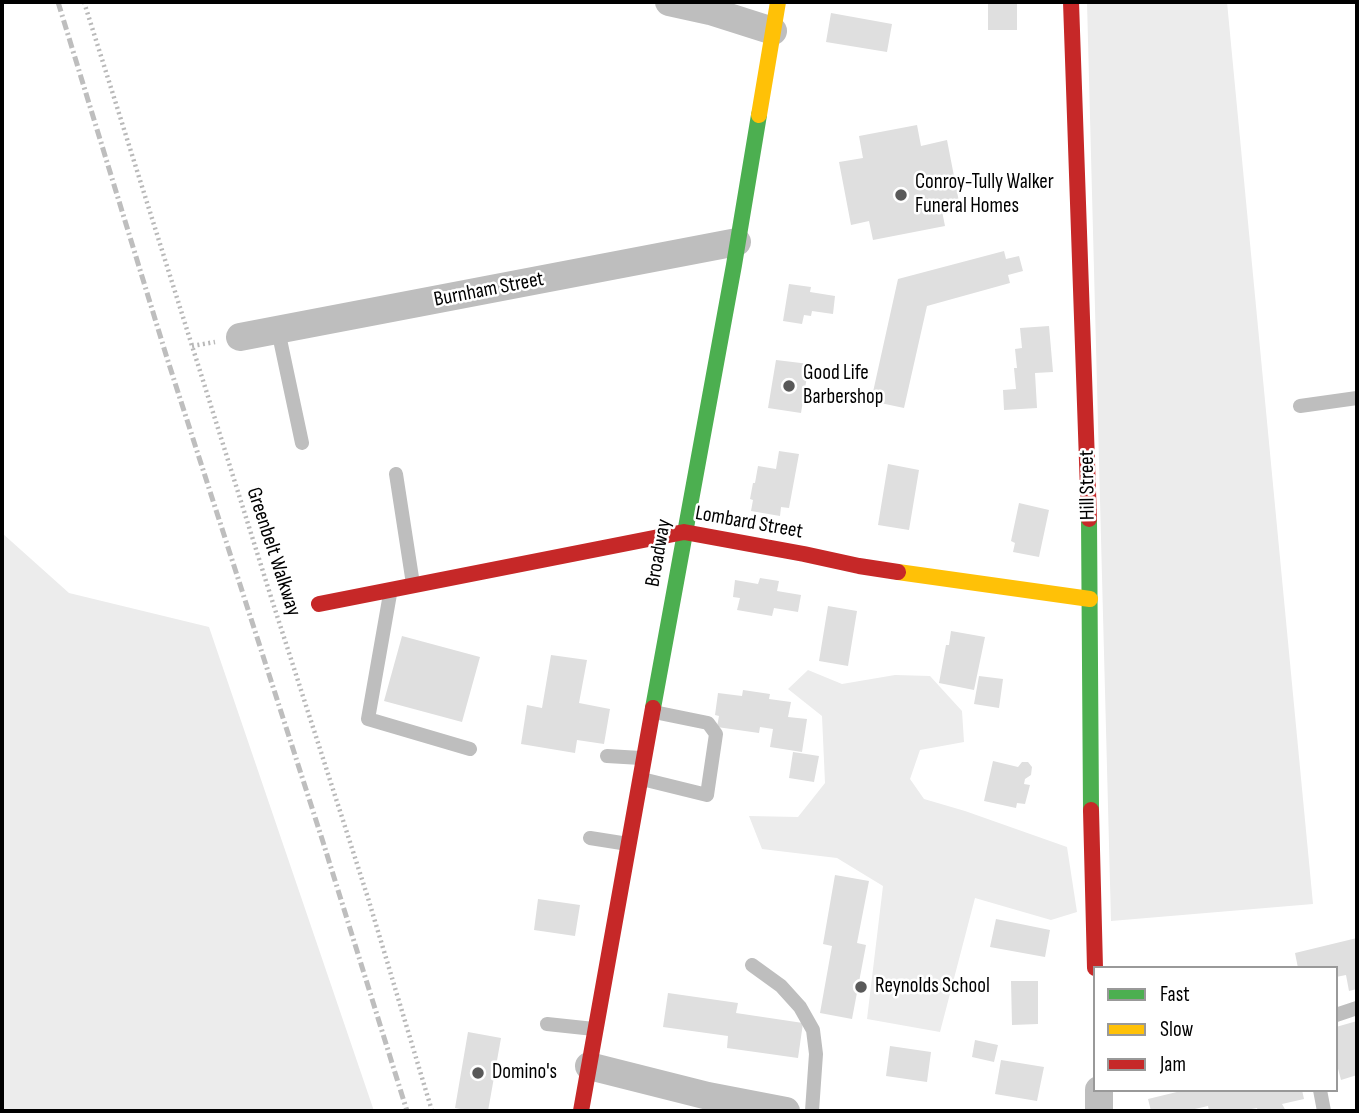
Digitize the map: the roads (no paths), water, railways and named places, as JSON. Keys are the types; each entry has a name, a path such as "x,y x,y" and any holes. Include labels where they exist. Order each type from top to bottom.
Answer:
{"street":[{"path":"669,2 710,11 773,31"},
{"name":"Broadway","path":"581,1111 684,532 704,434 778,2"},
{"name":"Hill Street","path":"1071,2 1089,489 1092,736 1090,836 1095,966"},
{"name":"Burnham Street","path":"240,337 737,242"},
{"name":"Lombard Street","path":"319,604 684,532 859,566 1090,599"},
{"path":"589,1066 708,1096 786,1111"},
{"path":"1099,1092 1099,1111"}],"lane":[{"path":"278,330 302,443"},
{"path":"1300,406 1357,398"},
{"path":"396,474 413,585"},
{"path":"391,589 368,719 470,749"},
{"path":"640,779 707,795 716,734 708,723 652,711"},
{"path":"607,756 644,758"},
{"path":"590,838 629,844"},
{"path":"752,965 781,986 800,1007 813,1030 816,1054 812,1111"},
{"path":"1338,1014 1357,1008"},
{"path":"547,1024 595,1030"},
{"path":"1320,1092 1324,1111"}],"railway":[{"path":"58,2 167,358 407,1111"}],"place":[{"name":"Conroy-Tully Walker Funeral Homes","path":"901,195"},
{"name":"Good Life Barbershop","path":"789,386"},
{"name":"Reynolds School","path":"861,987"},
{"name":"Domino's","path":"478,1073"}]}
